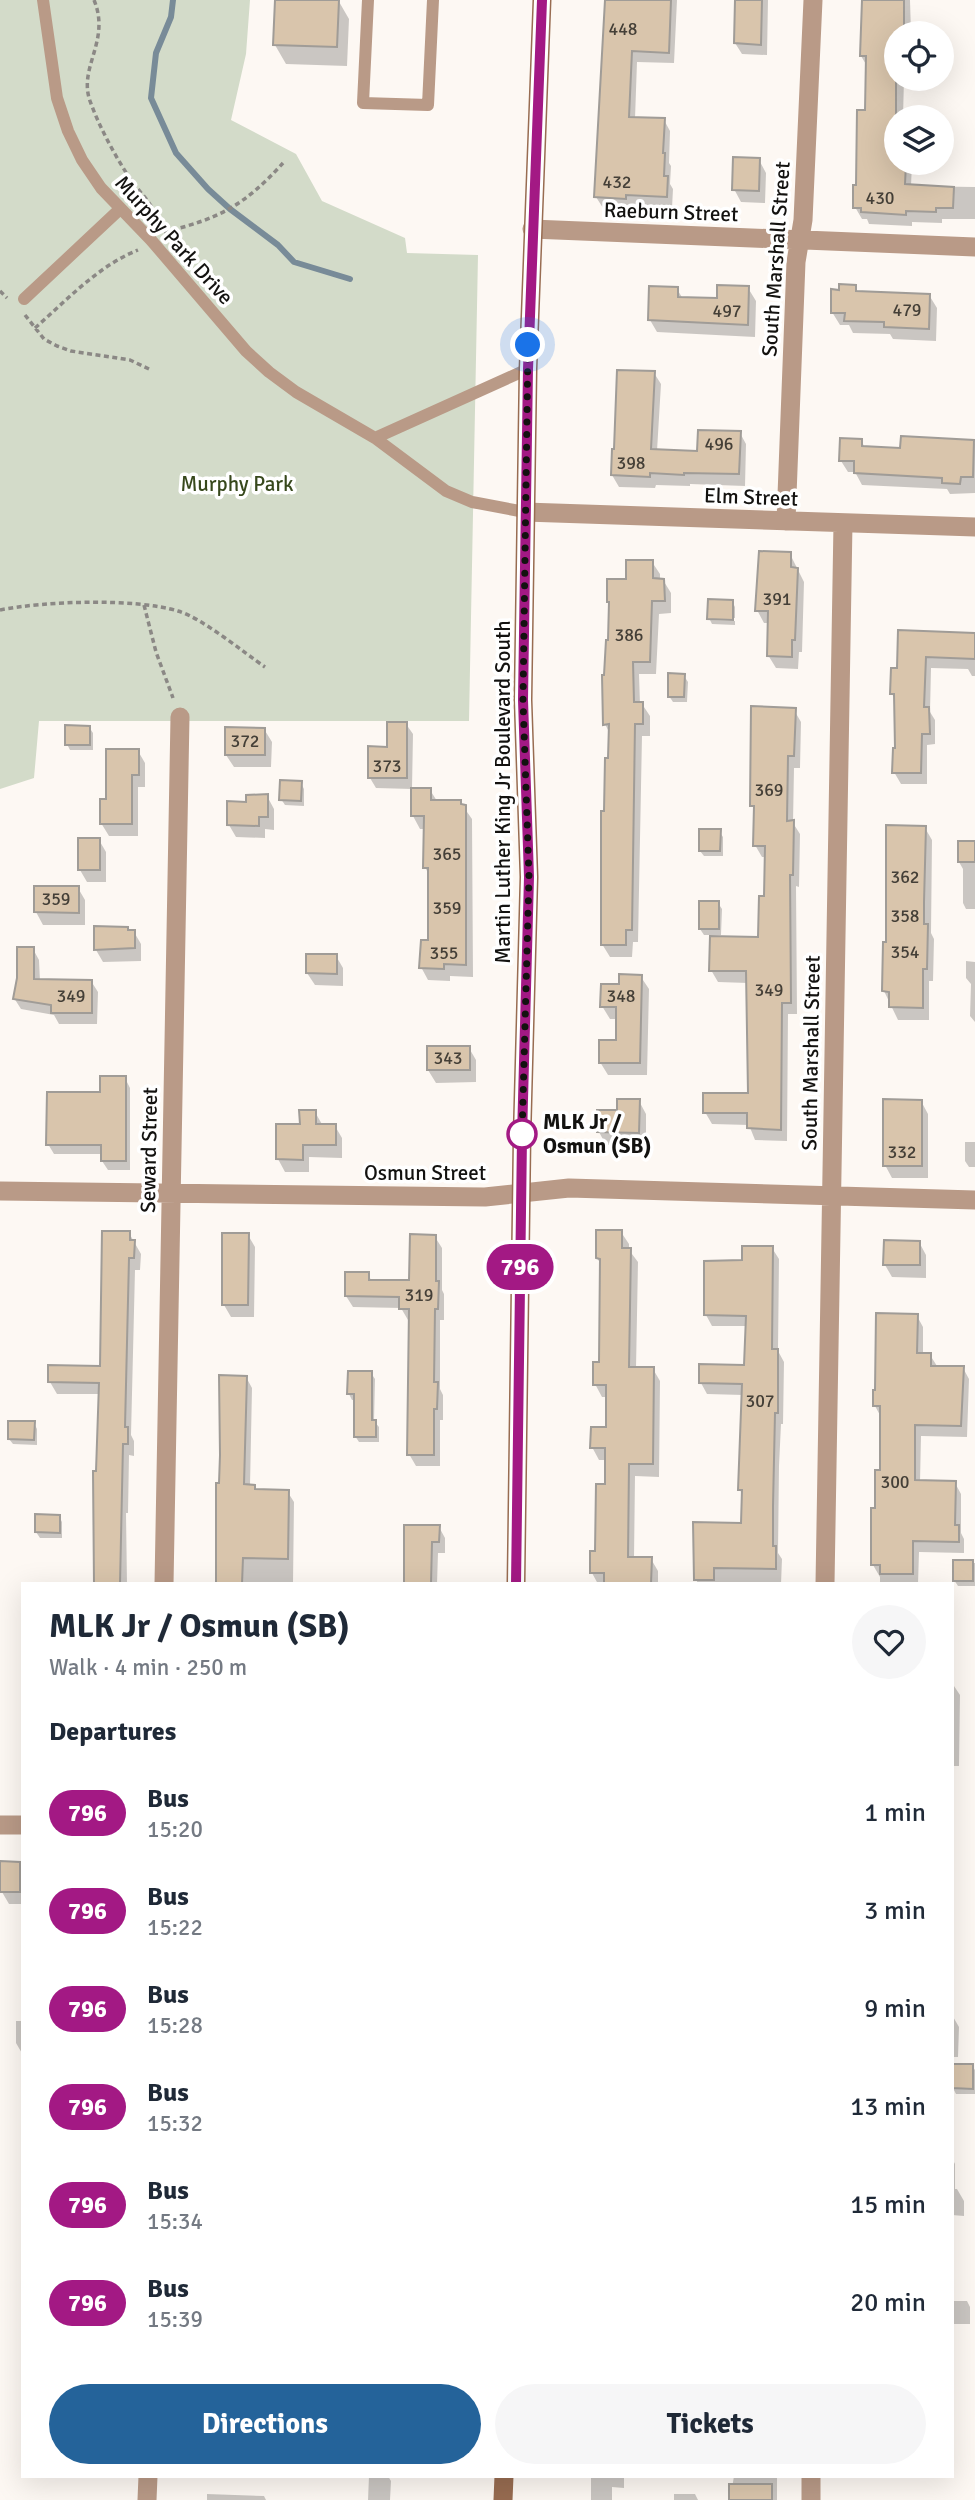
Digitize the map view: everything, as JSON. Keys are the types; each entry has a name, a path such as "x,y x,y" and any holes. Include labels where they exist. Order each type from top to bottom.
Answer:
{"main road":[{"name":"Martin Luther King Jr Boulevard South","path":"516,1582 529,877 523,700 525,512 532,229 542,0"},
{"path":"503,2478 503,2500"}],"street":[{"name":"South Marshall Street","path":"786,521 796,262 803,220 813,0"},
{"name":"Raeburn Street","path":"532,229 975,247"},
{"name":"Elm Street","path":"525,512 975,527"},
{"name":"South Marshall Street","path":"825,1582 843,523"},
{"name":"Seward Street","path":"164,1582 180,717"},
{"name":"Osmun Street","path":"0,1191 471,1197 569,1188 975,1200"},
{"path":"0,1825 21,1825"},
{"path":"147,2500 148,2478"},
{"path":"811,2478 811,2500"}],"lane":[{"name":"Murphy Park Drive","path":"43,0 54,86 64,121 87,169 246,351 269,372 323,410 375,438 455,496 525,512"},
{"path":"369,0 363,103 428,105 433,0"},
{"path":"22,304 120,209"},
{"path":"375,438 528,369"}],"path":[{"path":"178,229 211,220 238,205 260,188 283,163"},
{"path":"0,291 9,300"},
{"path":"22,304 44,339 51,343 71,351 131,360 149,369"},
{"path":"0,610 79,603 144,605 180,611 220,634 265,667"},
{"path":"144,605 156,652 180,717"}],"green space":[{"name":"Murphy Park","path":"0,0 250,0 246,54 231,120 296,154 322,201 405,238 407,253 478,255 469,721 39,721 34,778 0,789"}],"building":[{"path":"275,0 339,0 337,47 273,45"},
{"path":"605,0 671,0 669,53 632,51 629,117 665,118 663,153 664,176 668,176 667,197 594,197"},
{"path":"735,0 762,0 761,45 734,43"},
{"path":"862,0 904,0 904,21 884,21 884,91 896,91 896,105 884,105 884,175 905,175 905,184 954,187 953,208 936,208 936,212 906,211 906,215 861,212 861,208 853,208 857,110 865,110 866,56 860,56"},
{"path":"733,157 760,158 759,191 732,190"},
{"path":"839,284 856,285 856,291 930,294 929,329 884,327 884,322 844,321 845,313 831,313 831,289 839,290"},
{"path":"717,285 749,286 748,325 648,320 649,286 678,287 678,297 717,298"},
{"path":"617,370 655,371 651,449 697,451 698,430 741,431 739,474 650,473 650,477 611,475"},
{"path":"901,436 974,440 973,477 961,477 960,484 942,483 942,478 854,473 854,461 839,461 840,438 862,439 862,446 900,448"},
{"path":"759,551 791,552 791,567 798,568 792,657 767,656 768,611 755,611"},
{"path":"626,560 653,560 653,578 664,579 665,601 652,601 650,662 633,662 634,702 643,702 643,724 635,724 632,930 626,930 626,945 601,945 601,811 604,811 609,724 603,725 602,675 608,640 607,579 626,579"},
{"path":"708,599 733,600 733,620 707,619"},
{"path":"898,630 975,633 975,659 926,657 924,707 929,707 930,734 922,734 921,773 892,773 895,748 894,694 890,694 891,668 897,668"},
{"path":"668,673 685,674 684,697 668,697"},
{"path":"751,706 796,708 794,756 788,756 787,821 794,820 793,875 790,875 791,1003 782,1003 781,1130 747,1128 747,1113 703,1113 703,1093 748,1093 746,971 709,971 710,936 758,937 759,896 764,896 765,846 753,846 754,806 750,806"},
{"path":"387,722 407,722 407,778 368,778 368,746 387,747"},
{"path":"65,725 90,726 90,745 65,745"},
{"path":"225,727 265,728 265,755 225,755"},
{"path":"106,749 139,749 139,775 132,775 132,824 100,824 100,799 106,799"},
{"path":"280,780 302,781 301,801 279,800"},
{"path":"411,788 431,788 431,800 461,800 461,804 466,805 466,965 444,964 444,969 419,968 421,940 428,940 428,868 423,868 424,816 411,816"},
{"path":"268,794 268,817 259,817 259,826 227,825 227,801 246,802 246,795"},
{"path":"886,825 926,826 924,924 928,924 927,969 923,969 923,1008 889,1007 889,992 882,991 883,942 886,942"},
{"path":"699,829 721,829 720,851 699,851"},
{"path":"78,838 100,838 100,870 78,870"},
{"path":"958,841 975,841 975,862 958,862"},
{"path":"34,886 79,886 79,913 34,912"},
{"path":"699,901 719,901 719,929 699,929"},
{"path":"94,926 128,927 128,930 135,930 135,948 94,950"},
{"path":"17,947 34,947 34,979 92,980 92,1013 51,1013 51,1005 13,999 17,978"},
{"path":"306,954 337,954 337,974 306,973"},
{"path":"619,974 642,975 640,1063 599,1063 599,1040 616,1040 616,1007 600,1007 601,984 619,984"},
{"path":"427,1046 470,1046 470,1070 427,1070"},
{"path":"100,1076 126,1076 126,1161 101,1161 101,1145 46,1145 47,1092 100,1092"},
{"path":"617,1099 640,1099 639,1133 597,1132 597,1110 617,1110"},
{"path":"883,1099 922,1100 922,1166 883,1166"},
{"path":"299,1110 316,1110 316,1124 336,1124 336,1145 303,1145 303,1160 276,1159 276,1124 300,1124"},
{"path":"596,1230 622,1230 622,1248 631,1248 629,1367 654,1367 653,1464 629,1464 628,1557 652,1557 651,1582 604,1582 604,1573 590,1573 590,1551 595,1551 596,1484 605,1484 605,1448 590,1448 591,1427 606,1427 606,1385 593,1385 593,1362 599,1362 600,1259 596,1258"},
{"path":"102,1231 130,1231 130,1240 135,1240 134,1258 129,1258 125,1427 128,1427 128,1444 123,1444 120,1582 94,1582 93,1471 96,1471 99,1383 48,1382 48,1365 100,1366"},
{"path":"222,1233 249,1233 248,1305 222,1305"},
{"path":"410,1234 436,1235 436,1281 439,1281 438,1309 435,1309 434,1382 438,1382 437,1409 434,1409 434,1455 407,1455 409,1309 399,1309 399,1297 345,1296 345,1272 369,1272 369,1280 409,1280"},
{"path":"884,1240 920,1241 920,1265 883,1265"},
{"path":"742,1246 773,1246 772,1349 778,1349 773,1506 776,1569 714,1568 714,1580 694,1580 693,1522 741,1523 742,1490 738,1490 742,1384 699,1383 699,1364 744,1365 746,1316 704,1315 704,1261 742,1260"},
{"path":"876,1313 918,1314 917,1353 931,1353 931,1366 964,1366 961,1426 915,1425 915,1480 956,1481 955,1525 959,1525 959,1542 913,1541 913,1574 880,1574 880,1565 871,1565 871,1508 875,1508 875,1470 880,1470 880,1406 873,1406"},
{"path":"348,1371 372,1371 372,1420 376,1420 376,1437 354,1437 354,1394 347,1394"},
{"path":"219,1375 247,1376 244,1484 255,1485 255,1489 289,1490 288,1559 243,1558 242,1582 216,1582 216,1483 219,1483"},
{"path":"8,1421 35,1421 34,1440 8,1439"},
{"path":"35,1514 60,1515 60,1533 35,1532"},
{"path":"404,1525 440,1525 439,1542 432,1542 431,1582 404,1582"},
{"path":"953,1560 973,1560 973,1581 953,1581"},
{"path":"0,1861 20,1862 20,1892 0,1892"},
{"path":"954,2064 973,2064 973,2089 954,2088"},
{"path":"729,2484 772,2484 772,2500 729,2500"}],"waterway":[{"path":"173,0 171,17 156,53 151,98 176,153 208,189 278,245 294,262 350,279"}],"bus line":[{"name":"796","path":"516,1582 522,1137 529,877 523,700 528,369 542,0"}],"place":[{"name":"MLK Jr / Osmun (SB)","path":"522,1134"}],"route":[{"path":"522,1134 522,1137 529,877 523,700 528,345"}]}
